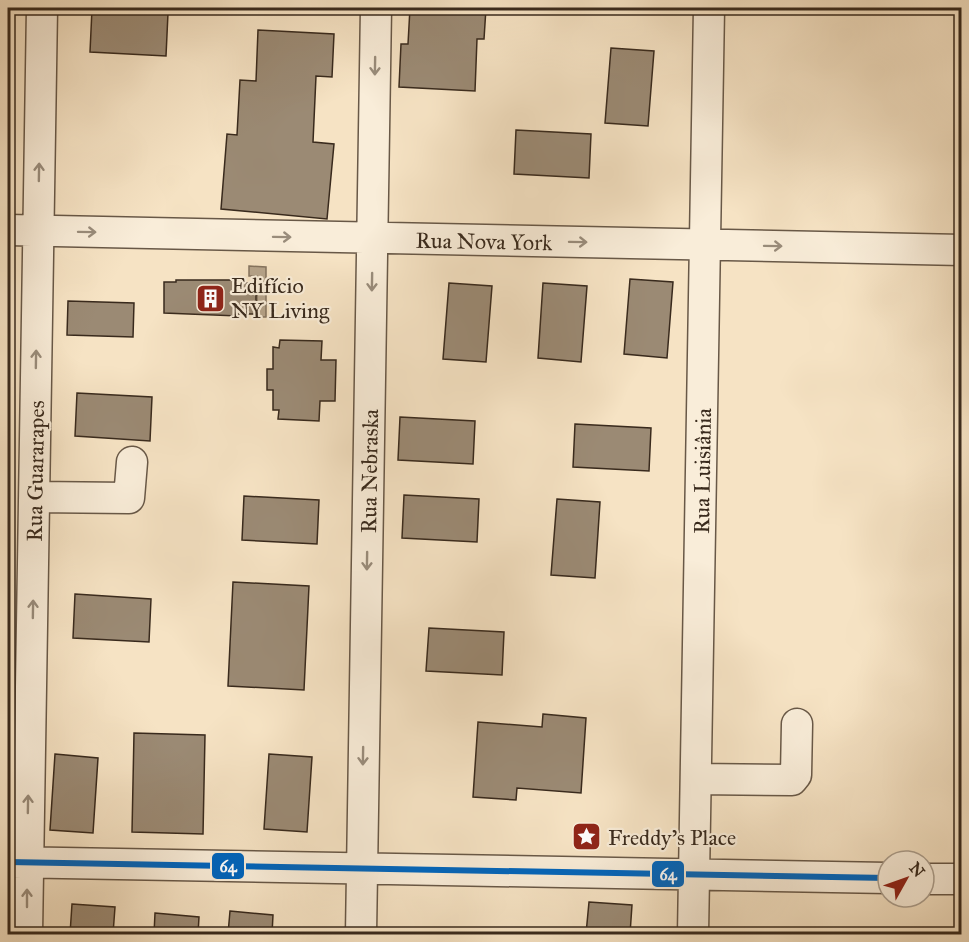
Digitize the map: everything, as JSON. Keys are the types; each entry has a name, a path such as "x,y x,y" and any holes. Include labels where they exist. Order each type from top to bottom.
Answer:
{"street":[{"name":"Rua Guararapes","path":"27,934 17,862 35,496 42,8"},
{"name":"Rua Nebraska","path":"361,934 376,8"},
{"name":"Rua Luisiânia","path":"693,934 709,8"},
{"name":"Rua Nova York","path":"8,230 962,250"},
{"path":"35,496 129,498 132,462"},
{"path":"696,779 792,780 796,775 797,724"},
{"path":"17,862 876,878"},
{"path":"936,879 962,879"}],"shaded area":[{"path":"249,266 266,267 266,317 257,317 257,276 249,276"}],"building":[{"path":"410,8 486,8 484,39 477,39 475,91 399,87 401,44 408,44"},
{"path":"92,9 168,13 166,56 90,52"},
{"path":"258,30 334,34 332,77 316,76 313,142 334,144 327,219 221,209 227,134 237,135 240,80 256,81"},
{"path":"611,48 654,51 648,126 605,123"},
{"path":"516,130 591,134 589,178 514,174"},
{"path":"630,279 673,282 667,358 624,354"},
{"name":"Edifício NY Living","path":"176,280 245,280 245,283 256,283 256,314 237,314 238,316 164,313 164,282 176,282"},
{"path":"449,283 492,286 486,362 443,359"},
{"path":"543,283 587,286 581,362 538,358"},
{"path":"68,301 134,303 133,337 67,335"},
{"path":"280,340 322,341 321,360 336,360 335,401 320,401 319,421 278,419 279,410 273,410 273,390 267,390 267,369 273,369 273,347 279,348"},
{"path":"77,393 152,397 150,441 75,436"},
{"path":"400,417 475,421 473,464 398,460"},
{"path":"575,424 651,428 649,471 573,467"},
{"path":"404,495 479,499 477,542 402,538"},
{"path":"244,496 319,500 317,544 242,540"},
{"path":"557,499 600,502 595,578 551,575"},
{"path":"233,582 309,586 304,690 228,686"},
{"path":"75,594 151,599 149,642 73,638"},
{"path":"429,628 504,632 502,675 426,671"},
{"path":"543,714 586,718 581,793 517,788 516,800 473,797 478,722 542,727"},
{"path":"134,733 205,735 203,834 132,832"},
{"path":"55,754 98,758 93,833 50,830"},
{"path":"269,754 312,757 307,832 264,829"},
{"path":"589,902 632,905 630,934 586,934"},
{"path":"72,904 115,907 113,934 70,934"},
{"path":"230,911 273,915 272,934 228,934"},
{"path":"155,913 199,917 198,934 154,934"}],"transit line":[{"name":"64","path":"8,862 876,878"}],"place":[{"name":"Edifício NY Living","path":"210,298"},
{"name":"Freddy's Place","path":"587,837"}]}
